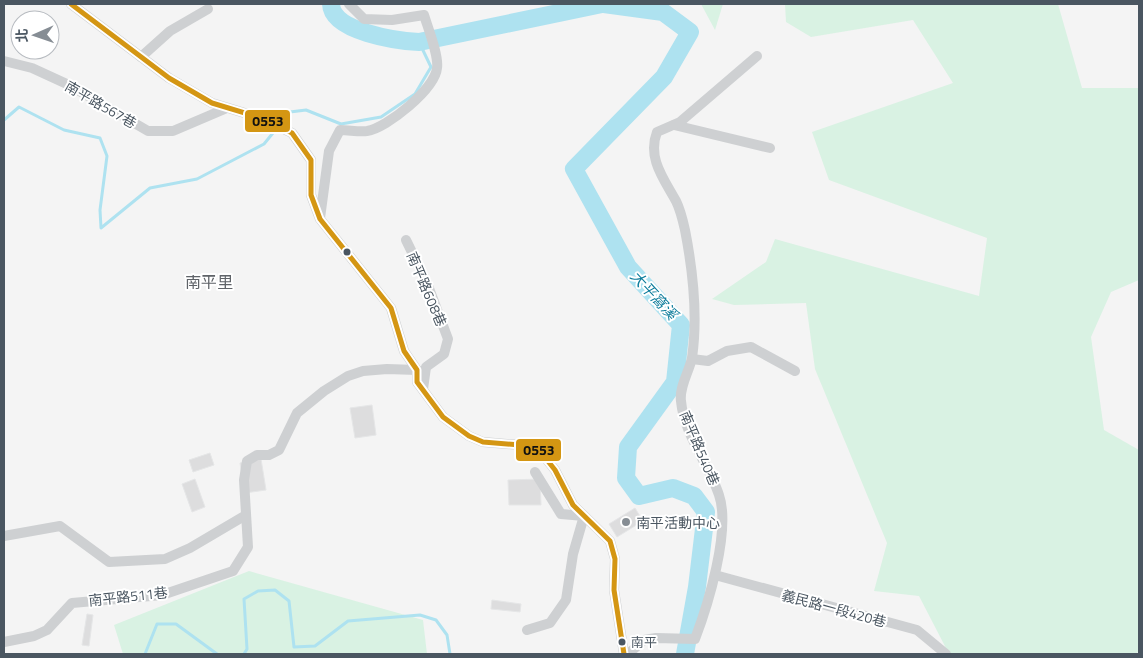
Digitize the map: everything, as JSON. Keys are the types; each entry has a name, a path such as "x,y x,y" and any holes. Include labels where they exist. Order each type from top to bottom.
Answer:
{"street":[{"path":"71,4 169,78 212,103 261,118 292,132 311,160 311,196 320,219 391,308 404,351 417,370 417,382 443,417 469,436 483,442 533,446 540,450 555,470 573,505 610,541 614,559 614,590 624,654"},
{"path":"320,219 329,151 340,130 369,131 392,118 417,100 432,84 438,67 424,15 392,20 364,19 349,4"},
{"path":"141,57 170,31 208,9"},
{"name":"南平路540巷","path":"628,654 644,640 674,637 695,638 715,575 721,544 722,517 720,496 685,421 680,400 692,359 693,278 685,228 677,202 660,175 652,144 657,132 680,122 757,56"},
{"name":"南平路567巷","path":"4,61 32,68 69,84 148,131 174,131 227,108"},
{"path":"674,125 770,148"},
{"name":"南平路608巷","path":"406,240 427,283 448,338 444,354 426,367 423,389"},
{"path":"692,359 708,362 727,351 751,346 795,371"},
{"name":"南平路511巷","path":"4,642 47,630 72,603 162,595 233,571 248,547 244,480 247,461 257,455 269,455 279,450 297,413 324,391 348,376 363,371 387,369 417,370"},
{"path":"535,472 561,514 584,516"},
{"path":"4,536 60,526 109,562 165,559 190,548 246,515"},
{"path":"527,630 550,623 566,600 573,554 584,516"},
{"name":"義民路一段420巷","path":"715,575 917,630 946,654"}],"green space":[{"path":"701,4 723,4 715,30"},
{"path":"785,4 1058,4 1082,88 1139,88 1139,280 1111,292 1091,337 1104,430 1139,450 1139,652 1134,654 949,654 919,596 874,591 887,543 815,369 806,303 734,305 712,299 766,262 775,239 979,296 987,238 829,180 812,132 953,83 913,20 811,37 786,22"},
{"path":"249,571 423,620 427,654 123,654 114,625"}],"building":[{"path":"372,405 376,435 355,438 350,408"},
{"path":"210,453 214,465 193,472 189,460"},
{"path":"261,459 266,490 245,493 240,463"},
{"path":"195,479 205,507 192,512 182,484"},
{"path":"540,479 541,505 509,505 508,480"},
{"name":"南平活動中心","path":"635,508 643,521 617,537 609,524"},
{"path":"492,600 521,604 520,612 491,609"},
{"path":"87,614 93,615 89,646 82,645"}],"waterway":[{"name":"大平窩溪","path":"331,4 334,14 342,22 354,28 382,37 419,42 602,4"},
{"name":"大平窩溪","path":"604,4 663,12 690,32 664,77 574,169 628,267 681,325 675,382 628,447 626,478 639,496 673,488 694,496 706,512 697,587 685,654"},
{"path":"4,120 19,107 64,130 100,138 107,156 100,210 101,228 150,188 197,179 264,144 290,112 306,110 341,124 381,117 415,94 431,67 419,42"},
{"path":"244,654 247,649 244,599 258,591 275,590 289,601 294,647 315,646 348,621 420,615 436,620 447,635 450,654"},
{"path":"145,654 157,624 176,624 217,654"}],"transit line":[{"name":"0553","path":"71,4 169,78 212,103 261,118 292,133 311,160 311,195 320,219 391,308 404,351 417,370 417,382 443,417 469,436 483,442 533,446 540,451 555,470 573,505 610,541 615,559 614,590 624,654"}],"place":[{"name":"南平活動中心","path":"626,522"},
{"name":"南平","path":"622,642"}],"district":[{"name":"南平里","path":"209,282"}]}
